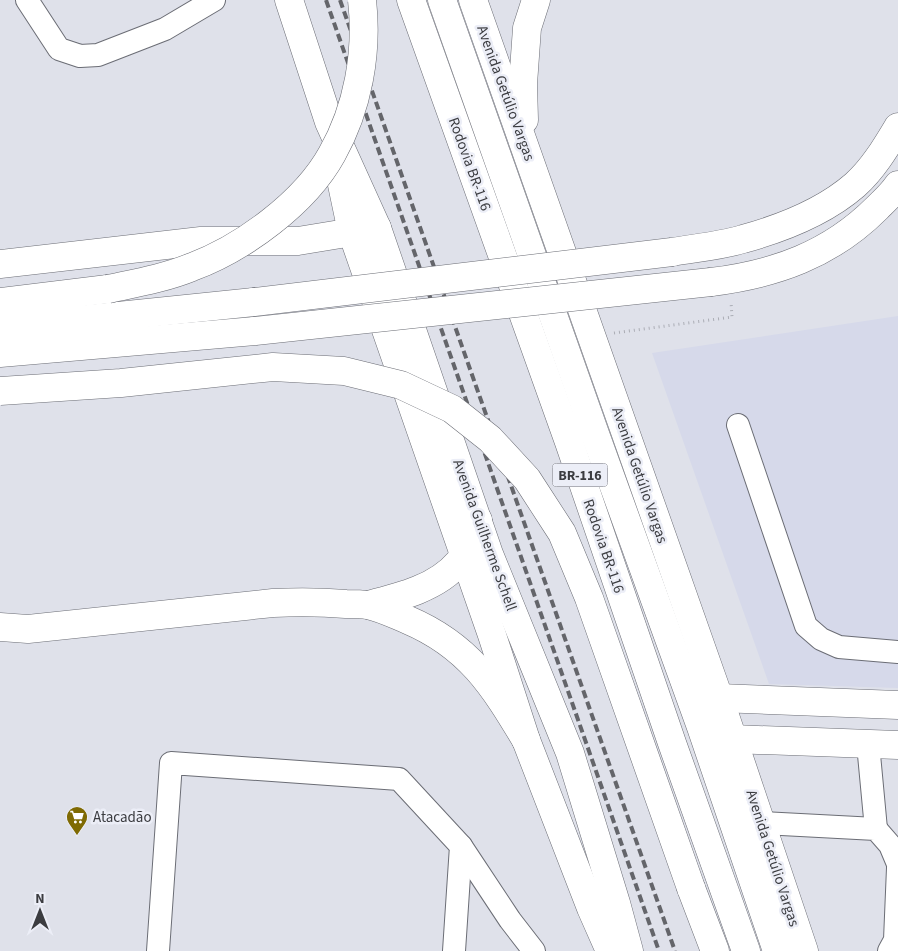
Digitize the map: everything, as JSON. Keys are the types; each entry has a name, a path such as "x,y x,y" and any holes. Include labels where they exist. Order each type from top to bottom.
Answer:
{"main road":[{"name":"Avenida Guilherme Schell","path":"289,0 364,230 464,556 492,634 526,740 591,908 610,951"},
{"path":"0,302 108,289 153,280 192,267 258,233 311,184 332,154 348,118 358,86 364,45 362,0"},
{"name":"Rodovia BR-116","path":"411,0 746,951"},
{"name":"Rodovia BR-116","path":"442,0 598,443 701,727 777,951"},
{"name":"Avenida Getúlio Vargas","path":"473,0 719,698 804,951"},
{"path":"525,146 523,84 527,28 536,0"},
{"path":"0,328 254,302 672,252 742,240 787,225 824,207 856,184 879,158 898,127"},
{"path":"0,353 255,331 711,282 763,273 795,263 829,247 863,222 898,186"},
{"name":"Avenida Guilherme Schell","path":"364,230 478,520 489,554 570,753 629,951"},
{"path":"0,264 201,241 298,241 364,230"},
{"name":"BR-116","path":"0,391 121,383 273,367 344,371 402,385 452,409 490,439 527,478 562,533 589,598 691,888 716,951"},
{"path":"368,605 416,591 451,570 464,556 478,520"},
{"path":"0,627 28,629 273,603 307,602 368,605 400,616 436,633 462,652 498,692 526,740"},
{"path":"719,698 898,705"},
{"path":"868,744 869,726 874,715 883,709 898,705"},
{"path":"732,740 898,745"},
{"path":"591,908 602,951"}],"street":[{"path":"27,0 59,49 80,56 98,55 166,29 206,3"},
{"path":"738,425 806,626 821,640 839,647 898,652"},
{"path":"868,744 876,829 890,845 898,866 895,940 889,951"},
{"path":"158,951 171,763 399,779 461,846 510,920 534,951"},
{"path":"762,823 876,829"},
{"path":"454,951 461,846"},
{"path":"591,908 595,951"}],"path":[{"path":"591,336 732,317"}],"shaded area":[{"path":"898,316 898,688 769,684 652,353"}],"railway":[{"path":"326,0 659,951"},
{"path":"340,0 675,951"}],"place":[{"name":"Atacadão","path":"77,836"}]}
